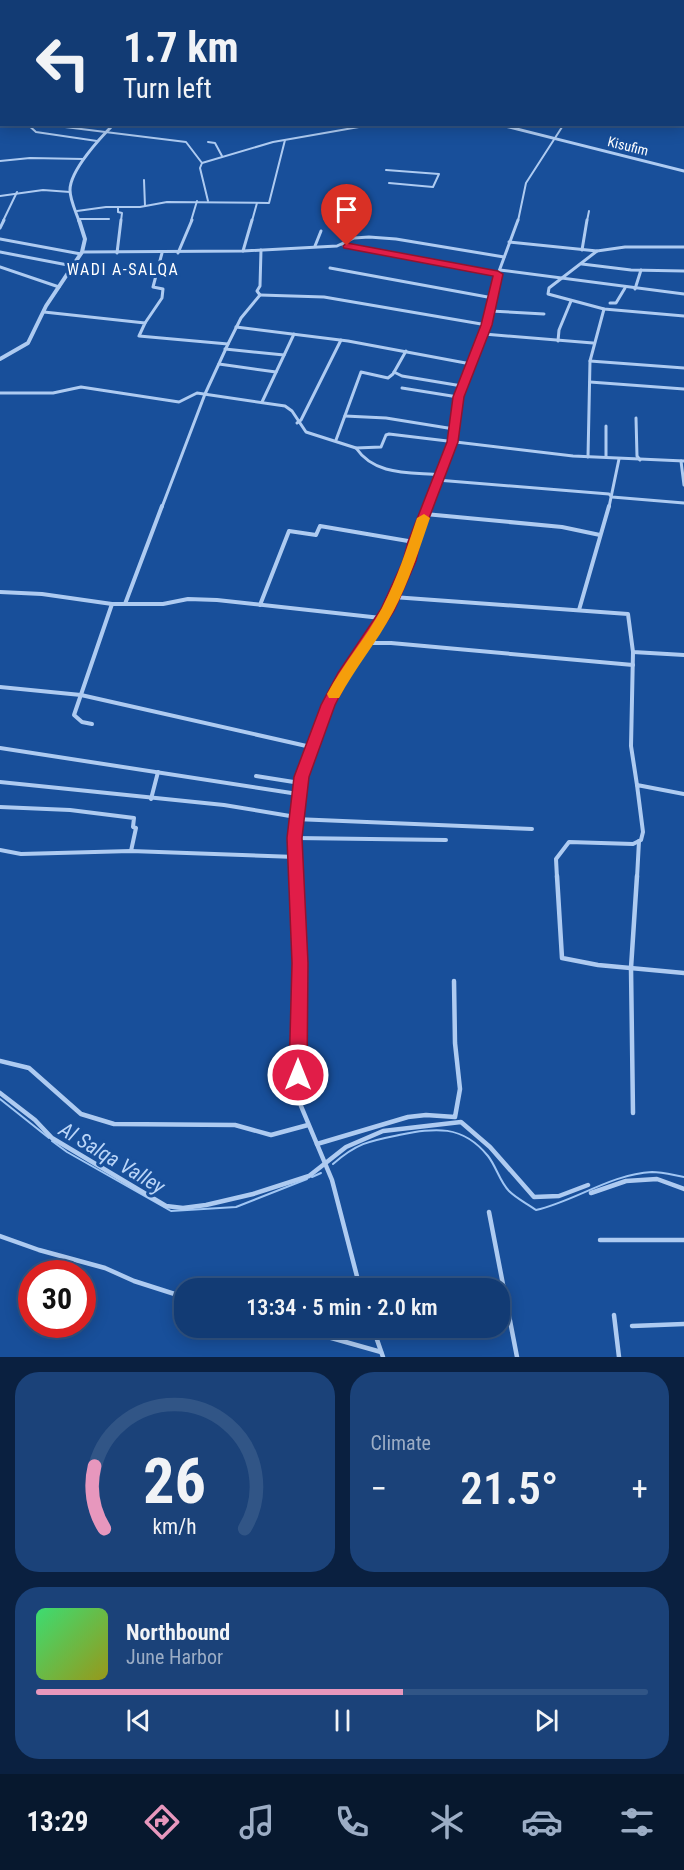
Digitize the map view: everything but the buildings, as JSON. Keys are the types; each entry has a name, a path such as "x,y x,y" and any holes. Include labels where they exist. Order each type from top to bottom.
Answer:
{"street":[{"path":"29,126 36,132 97,141"},
{"path":"0,359 28,343 59,287 82,253 86,242 70,192 71,181 97,141 112,126"},
{"path":"202,164 242,149 294,137 353,131 369,126"},
{"name":"Kisufim","path":"505,126 684,171"},
{"path":"357,1278 332,1180 301,1106 298,1075 300,963 295,838 298,794 310,747 338,686 387,611 410,561 414,542 452,442 458,397 487,325 499,272 518,221 526,183 563,126"},
{"path":"66,127 186,142 202,164"},
{"path":"77,211 145,206 164,202 271,202 285,140"},
{"path":"208,142 215,143 222,156"},
{"path":"0,161 30,158 84,159"},
{"path":"202,164 200,168 208,201"},
{"path":"386,170 439,174 433,187 389,183"},
{"path":"144,180 145,206"},
{"path":"0,196 43,190 70,192"},
{"path":"0,228 17,192"},
{"path":"178,254 184,236 188,233 197,201"},
{"path":"243,251 257,203"},
{"path":"117,253 122,213 118,212 118,207"},
{"path":"582,250 589,211"},
{"path":"80,219 109,219"},
{"path":"315,246 321,231"},
{"path":"342,244 354,238 387,238 504,257"},
{"path":"0,239 24,245 82,253 178,254 342,244 499,272 684,294"},
{"path":"509,242 597,251 625,247 684,247"},
{"path":"260,295 257,291 260,286 261,250"},
{"path":"597,251 549,288 548,294 604,309 684,316"},
{"path":"0,252 73,266"},
{"path":"162,254 153,287 163,289 162,298 145,323 140,336 228,344"},
{"path":"582,264 641,270 684,271"},
{"path":"0,267 59,287"},
{"path":"330,268 493,298"},
{"path":"635,289 641,270"},
{"path":"610,303 616,303 625,288"},
{"path":"260,295 324,297 487,325"},
{"path":"125,604 205,393 236,327 260,295"},
{"path":"558,341 559,330 571,301"},
{"path":"588,457 590,361 604,309"},
{"path":"490,311 544,314"},
{"path":"44,312 145,323"},
{"path":"236,327 342,340 471,364"},
{"path":"262,402 294,334"},
{"path":"483,334 593,343"},
{"path":"297,423 301,420 342,340"},
{"path":"225,349 284,356"},
{"path":"336,440 361,372 388,378 406,351"},
{"path":"590,361 684,368"},
{"path":"219,364 276,372"},
{"path":"394,372 402,376 462,386"},
{"path":"590,382 684,389"},
{"path":"0,393 53,393 81,387 179,402 197,393 205,393 289,408 297,423 306,432 356,448 381,447 386,435 389,434 519,452 682,461 684,485"},
{"path":"402,388 458,397"},
{"path":"345,416 386,418 454,429"},
{"path":"636,418 637,456 640,460"},
{"path":"606,426 606,457"},
{"path":"356,448 365,461 375,466 440,475"},
{"path":"579,610 612,497 619,459"},
{"path":"437,480 609,494 612,497 684,503"},
{"path":"425,514 562,527 600,536"},
{"path":"260,605 289,531 316,535 320,526 414,542"},
{"path":"0,592 42,594 112,604 164,604 188,599 381,618"},
{"path":"393,597 628,614 633,652 631,746 643,832 639,841 631,968 633,1113"},
{"path":"92,724 82,722 74,715 112,604"},
{"path":"365,643 391,643 633,665"},
{"path":"633,652 684,655"},
{"path":"0,687 81,695 310,747"},
{"path":"0,748 298,794"},
{"path":"151,799 158,772"},
{"path":"256,776 300,783"},
{"path":"0,782 224,806 296,818 532,829"},
{"path":"637,785 684,794"},
{"path":"0,807 70,810 134,818 133,827 136,828 132,851"},
{"path":"295,838 446,840"},
{"path":"639,841 633,844 569,842 556,859 562,958 684,973"},
{"path":"0,850 33,854 132,851 296,857"},
{"path":"317,1144 408,1117 426,1115 454,1117 460,1101 454,981"},
{"path":"0,1061 29,1068 81,1114 114,1124 235,1125 271,1135 308,1125"},
{"path":"0,1093 35,1120 52,1138 166,1206 183,1208 206,1205 253,1194 309,1176 326,1165 346,1147 383,1131 460,1122 483,1140 506,1165 515,1179 534,1197 559,1196 588,1185"},
{"path":"591,1193 626,1181 657,1179 684,1189"},
{"path":"489,1212 517,1357"},
{"path":"0,1236 39,1250 105,1268 134,1281 174,1294"},
{"path":"600,1240 684,1240"},
{"path":"614,1316 619,1357"},
{"path":"632,1326 684,1324"},
{"path":"328,1338 382,1355"},
{"path":"376,1338 382,1355"}],"waterway":[{"name":"Al Salqa Valley","path":"0,1099 49,1138"},
{"name":"Al Salqa Valley","path":"333,1164 349,1151 371,1141 424,1131 458,1133 468,1138 488,1156 509,1191 536,1210 637,1174 656,1172 684,1177"},
{"name":"Al Salqa Valley","path":"52,1141 67,1152 171,1211 236,1207 307,1179"},
{"name":"Al Salqa Valley","path":"312,1177 321,1173"}],"slow traffic":[{"path":"334,694 343,676 387,611 410,561 414,542 424,518"}],"district":[{"name":"WADI A-SALQA","path":"123,269"}],"route":[{"path":"298,1075 300,963 295,838 298,794 302,777 310,747 328,705 343,676 387,611 410,561 414,542 452,442 458,397 487,325 498,274 347,246"}]}
